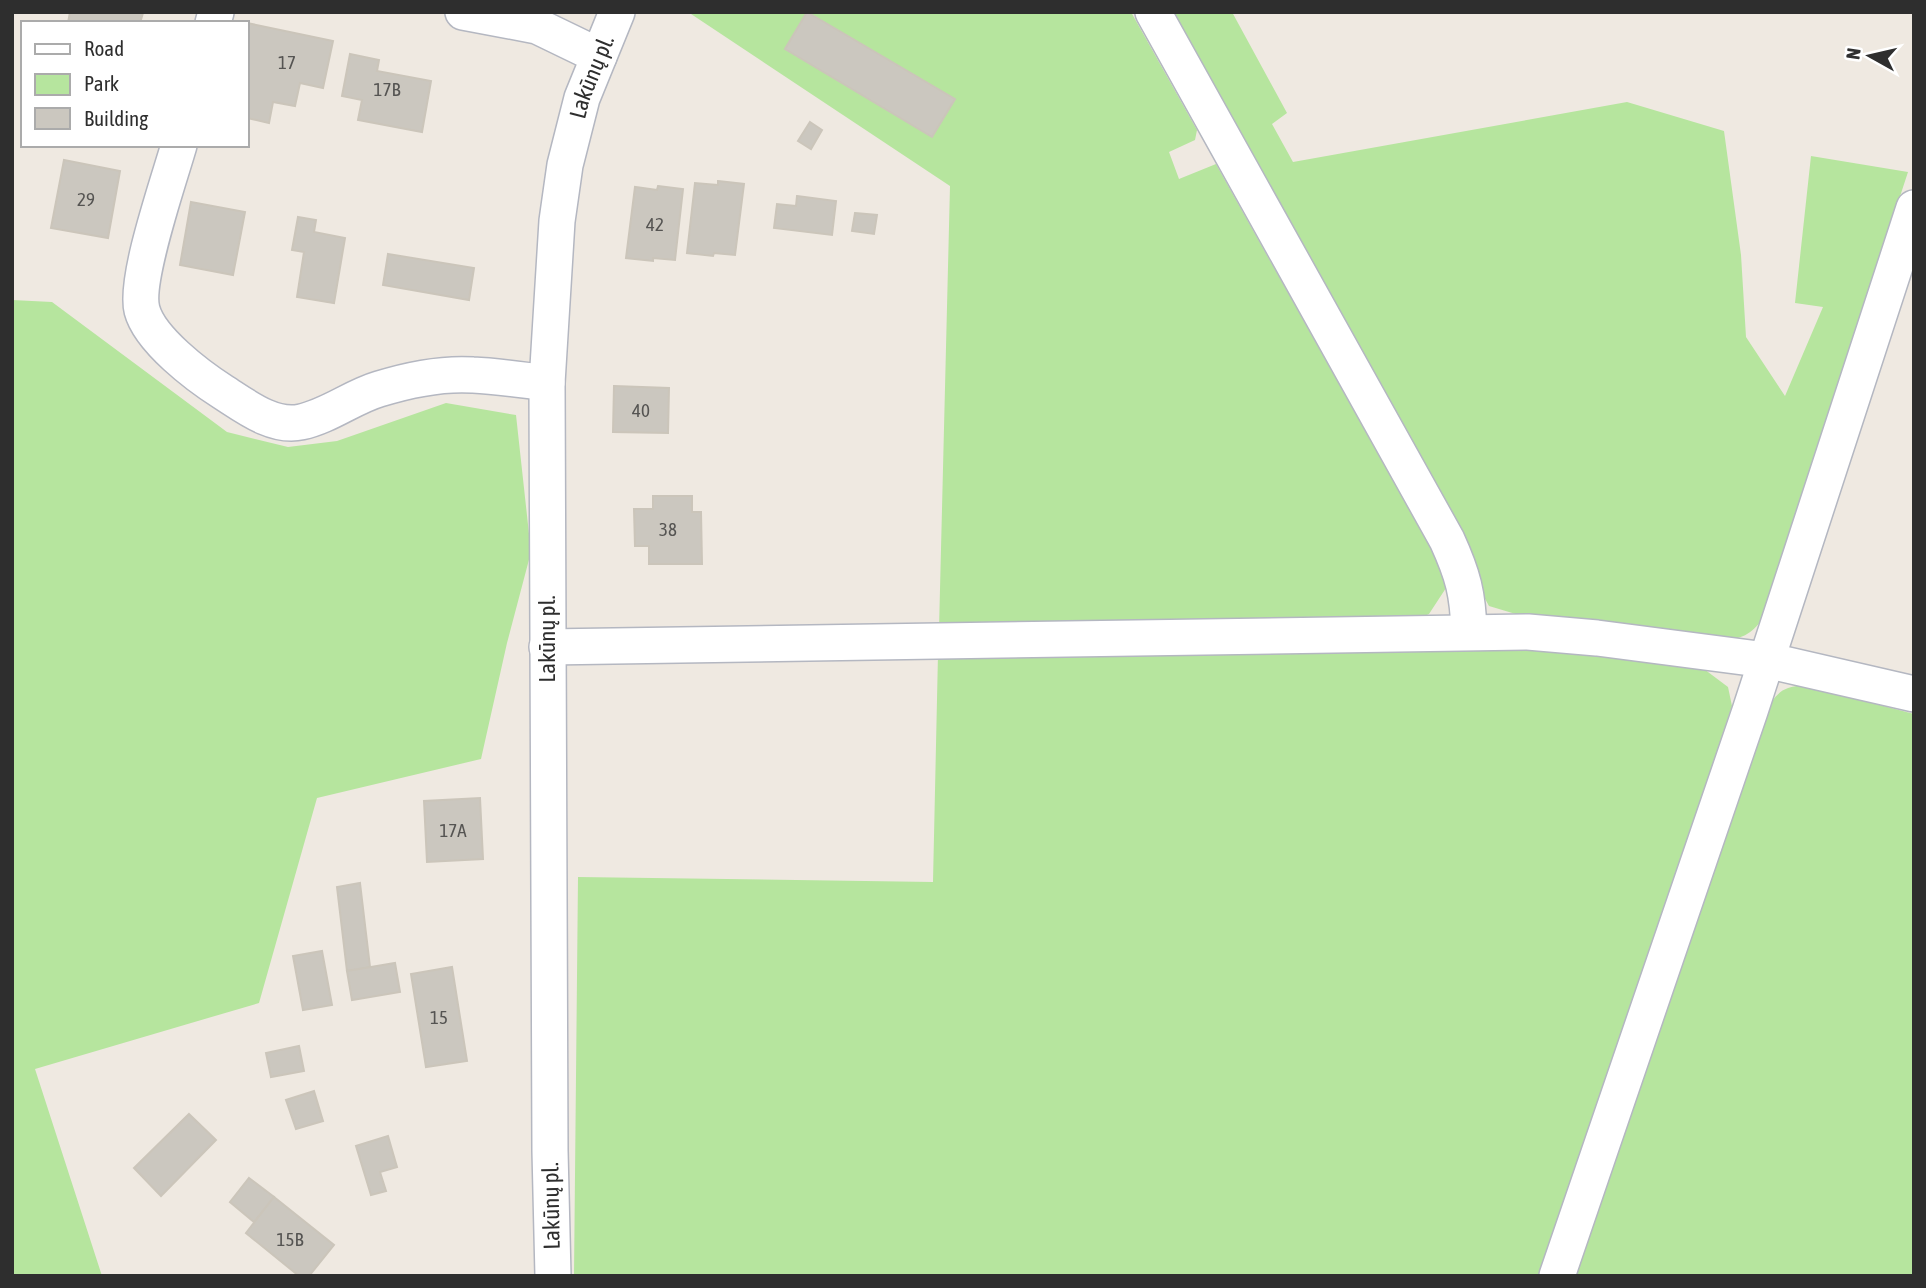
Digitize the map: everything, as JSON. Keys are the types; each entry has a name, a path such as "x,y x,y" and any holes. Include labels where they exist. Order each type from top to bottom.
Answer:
{"street":[{"path":"463,12 537,26 599,56"},
{"name":"Lakūnų pl.","path":"553,1276 547,383 557,221 565,165 582,98 617,12"},
{"path":"1153,12 1447,540 1462,571 1469,632"},
{"path":"178,147 141,284 142,311 163,344 205,380 250,409 276,421 299,423 376,390 423,378 471,374 547,383"},
{"path":"1558,1276 1766,660 1914,208"},
{"path":"547,647 1528,632 1597,638 1766,660 1914,694"}],"green space":[{"path":"688,12 1131,12 1197,130 1195,140 1169,152 1179,179 1216,164 1434,554 1446,588 1429,614 1414,621 939,630 950,186"},
{"path":"1165,12 1232,12 1287,113 1272,124 1293,162 1627,102 1724,131 1741,255 1746,337 1785,396 1823,307 1795,303 1811,156 1908,172 1761,621 1752,631 1743,636 1719,641 1519,615 1489,606"},
{"path":"12,300 52,302 227,432 288,447 337,441 446,403 516,415 531,552 481,759 317,798 259,1003 35,1069 102,1276 12,1276"},
{"path":"1510,645 1592,653 1704,669 1728,687 1732,706 1541,1276 574,1276 578,877 933,882 938,654"},
{"path":"1804,685 1914,714 1914,1276 1574,1276 1763,715 1783,690"}],"building":[{"path":"70,12 143,13 141,21 68,21"},
{"path":"807,12 955,99 932,137 785,49"},
{"path":"248,23 333,41 323,88 300,83 295,106 273,102 269,123 248,118"},
{"path":"350,54 379,60 377,71 431,81 422,132 358,120 362,100 342,96"},
{"path":"810,122 822,130 811,149 798,141"},
{"path":"64,160 120,171 108,238 51,228"},
{"path":"718,181 744,184 735,255 687,253 695,183 718,185"},
{"path":"658,186 683,189 675,260 626,258 635,187 657,190"},
{"path":"797,196 836,201 832,235 774,228 777,204 796,206"},
{"path":"191,202 245,212 233,275 180,265"},
{"path":"855,213 877,215 874,234 852,231"},
{"path":"298,217 316,220 314,232 345,238 334,303 297,297 304,252 292,250"},
{"path":"388,254 474,268 469,300 383,285"},
{"path":"614,386 669,388 668,433 613,432"},
{"path":"653,496 692,496 692,512 701,512 702,564 649,564 649,546 635,546 634,509 653,509"},
{"path":"480,798 483,859 427,862 424,801"},
{"path":"360,883 370,967 347,971 337,887"},
{"path":"322,951 332,1005 303,1010 293,956"},
{"path":"395,963 400,992 352,1000 347,971"},
{"path":"452,967 467,1061 426,1067 411,974"},
{"path":"299,1046 304,1071 271,1077 266,1053"},
{"path":"314,1091 323,1121 296,1129 286,1100"},
{"path":"189,1114 216,1140 161,1196 134,1168"},
{"path":"388,1136 397,1167 380,1172 386,1191 371,1195 356,1146"},
{"path":"249,1178 274,1197 254,1222 230,1202"},
{"path":"274,1197 334,1245 309,1276 299,1276 246,1233"}]}
